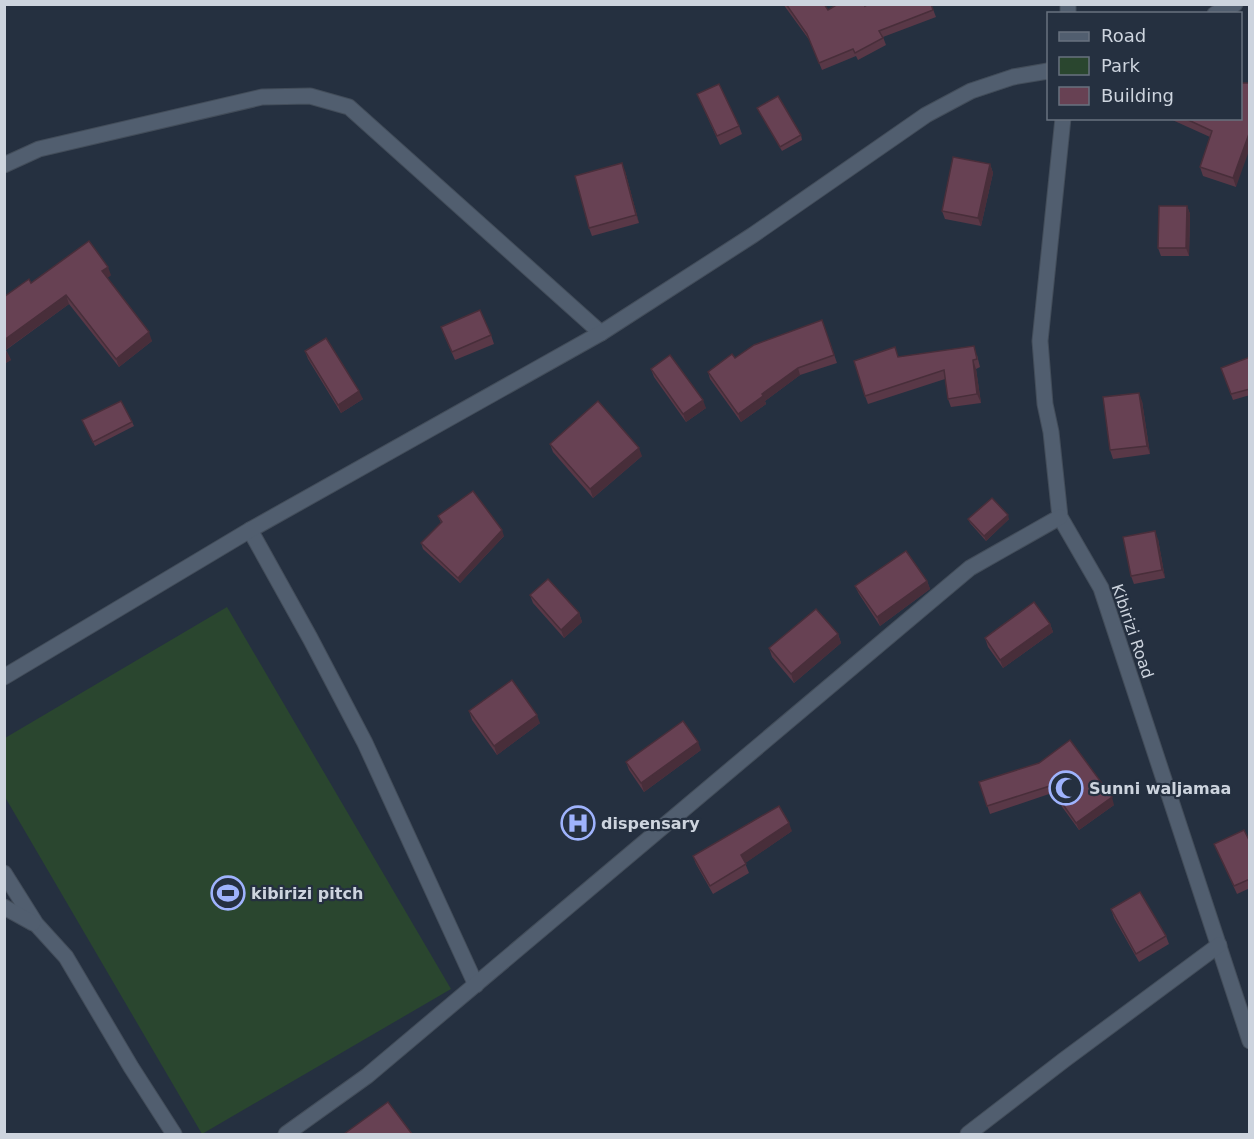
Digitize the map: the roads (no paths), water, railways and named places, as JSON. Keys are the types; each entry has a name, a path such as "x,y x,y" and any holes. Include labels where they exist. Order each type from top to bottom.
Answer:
{"street":[{"path":"1219,12 1234,4"},
{"path":"4,678 249,530 601,333 753,235 926,115 971,91 1013,77 1047,71"},
{"path":"4,165 39,149 262,97 310,96 349,107 601,333"},
{"name":"Kibirizi Road","path":"1063,120 1040,341 1045,404 1051,432 1060,517 1101,588 1250,1041"},
{"path":"286,1134 367,1076 970,568 1060,517"},
{"path":"249,530 310,638 365,743 476,985"},
{"path":"4,873 36,924 66,957 131,1067 174,1134"},
{"path":"4,907 36,924"},
{"path":"968,1134 1219,945"}],"place":[{"name":"Sunni waljamaa","path":"1066,788"},
{"name":"dispensary","path":"578,823"},
{"name":"kibirizi pitch","path":"228,893"}]}
